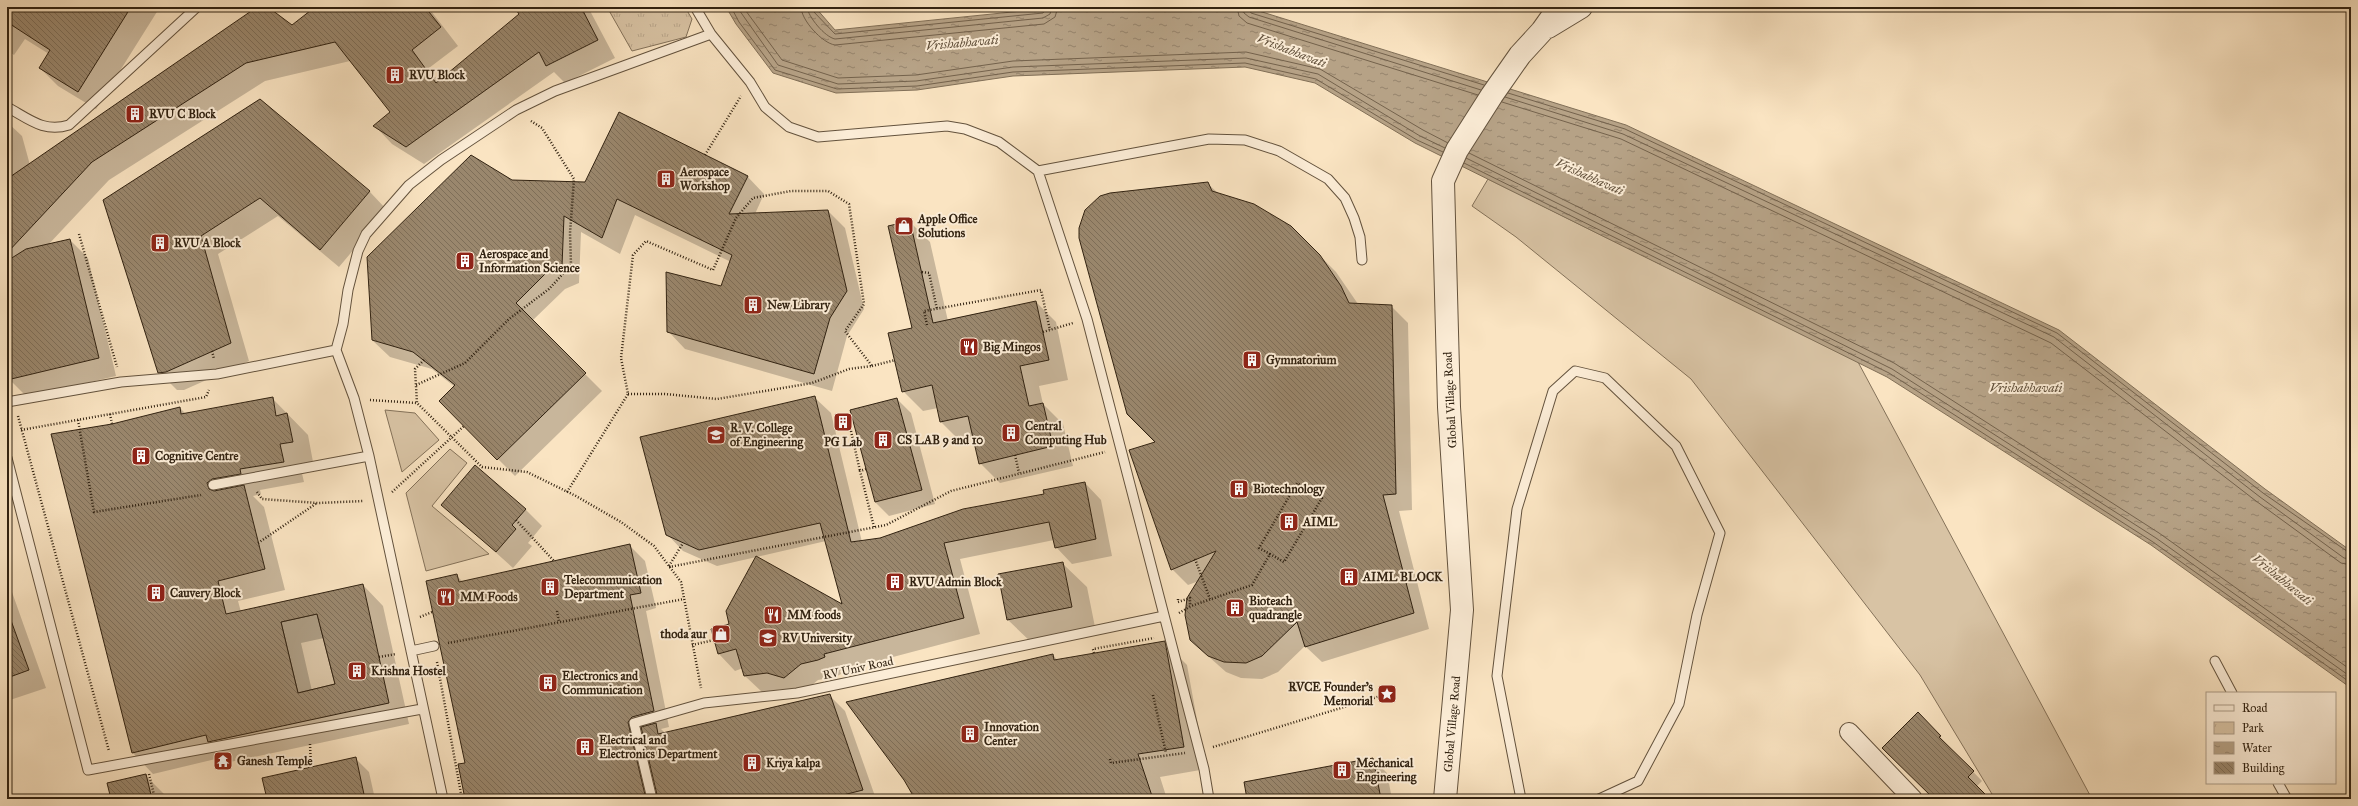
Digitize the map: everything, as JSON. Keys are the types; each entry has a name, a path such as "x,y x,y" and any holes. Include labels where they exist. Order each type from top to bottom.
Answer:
{"street":[{"name":"Global Village Road","path":"1445,799 1462,610 1449,407 1443,181 1457,150 1492,95 1520,55 1542,32 1559,7"},
{"name":"Global Village Road","path":"1542,32 1581,7"},
{"path":"1849,732 1913,799"}],"lane":[{"path":"7,107 42,126 56,129 69,125 197,7"},
{"path":"695,7 711,34 750,82 765,107 776,118 803,133 818,137 947,126 965,129 998,142 1038,170 1087,319 1199,751 1209,799"},
{"path":"443,799 422,710 380,501 354,398 336,350 343,324 354,264 366,234 409,185 442,160 516,110 555,91 711,34"},
{"path":"1038,170 1209,138 1244,140 1279,151 1328,179 1345,198 1354,218 1360,237 1362,260"},
{"path":"7,402 121,382 217,374 336,350"},
{"path":"1521,799 1497,676 1517,509 1553,391 1575,371 1605,378 1676,446 1720,533 1697,615 1679,704 1638,781 1599,799"},
{"path":"213,485 369,456"},
{"path":"7,458 88,770 422,710"},
{"name":"RV Univ Road","path":"652,799 634,722 704,703 796,693 1164,616"},
{"path":"411,651 434,646"},
{"path":"2215,661 2231,692"},
{"path":"2278,784 2286,799"}],"path":[{"path":"705,155 750,82"},
{"path":"416,385 465,363 509,319 549,289 571,265 570,233 574,179 542,128 516,110"},
{"path":"567,492 628,394 621,358 634,254 646,241 713,270 736,218 753,198 791,191 828,191 849,204 864,304 845,331 872,366"},
{"path":"78,234 121,382"},
{"path":"922,272 929,274 937,309"},
{"path":"928,325 924,311 1041,290 1050,330"},
{"path":"1043,332 1087,319"},
{"path":"417,403 415,369 424,360"},
{"path":"628,394 665,394 717,399 812,383 849,369 872,366 895,360"},
{"path":"113,766 21,430 206,397 217,374"},
{"path":"354,398 417,403 482,467 527,472 621,522 654,546 681,582 692,645 702,690"},
{"path":"110,414 112,424"},
{"path":"78,420 94,512 208,494"},
{"path":"253,486 262,499 318,503 380,501 398,488 453,438 464,426"},
{"path":"851,431 874,527"},
{"path":"669,567 886,525 951,491 1121,448"},
{"path":"1015,455 1019,473"},
{"path":"860,471 866,469"},
{"path":"1297,483 1322,498 1284,562 1270,554 1259,548 1297,483"},
{"path":"258,543 318,503"},
{"path":"516,520 554,561"},
{"path":"669,567 683,543"},
{"path":"1175,615 1210,599 1252,585 1270,554"},
{"path":"1195,559 1210,599"},
{"path":"1178,602 1190,598 1190,607"},
{"path":"462,799 434,646 684,599"},
{"path":"557,611 559,622"},
{"path":"1094,653 1093,649 1169,636"},
{"path":"692,645 714,640"},
{"path":"1110,759 1111,763 1199,751 1387,694"},
{"path":"1153,695 1166,753"},
{"path":"309,730 311,768"},
{"path":"145,760 155,799"}],"green space":[{"path":"607,7 685,7 692,19 686,37 632,51"},
{"path":"1488,179 1858,362 2092,799 1995,799 1920,675 1691,379 1516,237 1472,206"},
{"path":"385,410 415,413 439,440 402,472"},
{"path":"450,449 467,463 432,506 489,554 426,571 406,493"},
{"path":"317,614 335,684 298,693 281,622"}],"water":[{"name":"Vrishabhavati","path":"726,7 815,7 835,30 1061,7 1246,7 1626,125 2059,330 2265,489 2351,551 2351,688 2151,545 1887,377 1415,143 1315,83 1245,67 1013,76 917,90 836,93 773,73 736,24"}],"building":[{"path":"7,7 131,7 78,92 39,68 50,50 7,22"},
{"path":"257,7 268,7 292,25 315,7 425,7 441,27 412,50 436,83 519,14 514,7 581,7 598,40 546,66 539,52 406,147 373,126 390,112 335,42 246,63 92,162 7,253 7,179"},
{"name":"RVU A Block","path":"260,99 370,191 320,250 260,198 201,236 231,343 166,372 158,373 103,200"},
{"path":"619,112 748,176 729,214 828,210 847,291 830,318 814,374 667,332 666,272 721,286 732,255 617,199 602,238 564,216 562,266 547,272 516,303 586,373 497,460 439,401 455,385 413,352 372,340 367,257 471,155 512,180 585,182"},
{"path":"1208,182 1212,191 1254,204 1291,226 1320,255 1341,286 1349,303 1392,305 1396,494 1383,495 1414,613 1305,647 1297,622 1262,656 1246,663 1224,662 1208,656 1190,640 1185,615 1187,598 1216,551 1171,570 1129,450 1155,442 1127,414 1079,238 1079,228 1085,210 1100,196 1110,193"},
{"path":"910,221 933,323 1036,301 1049,360 1020,366 1029,406 1043,403 1053,446 979,464 968,416 940,422 932,385 902,392 888,333 912,328 888,226"},
{"path":"70,239 99,358 7,380 7,261 26,249"},
{"path":"815,396 851,542 880,538 963,509 1044,494 1043,490 1085,482 1096,539 1055,548 1049,522 944,543 964,618 824,654 825,657 801,664 784,678 767,673 744,676 736,649 718,654 711,629 729,624 726,611 756,556 842,604 820,523 699,550 666,535 640,437"},
{"path":"273,397 276,416 287,413 293,442 280,444 284,462 240,469 241,474 212,479 207,483 209,489 214,491 244,485 265,569 218,581 226,614 363,584 389,703 208,742 206,735 132,753 51,434 112,424 180,407 181,414","holes":["317,614 335,684 298,693 281,622"]},
{"name":"CS LAB 9 and 10","path":"897,398 922,490 875,502 850,410"},
{"path":"475,465 526,509 512,525 516,529 496,552 441,505"},
{"path":"630,544 641,593 630,595 654,711 632,717 628,722 646,799 465,799 458,764 465,763 426,581 457,574 459,582"},
{"path":"1063,562 1072,607 1007,620 998,574"},
{"path":"7,615 9,615 29,670 7,678"},
{"name":"Innovation Center","path":"1165,641 1184,747 1138,754 1153,799 915,799 904,780 846,702 1053,654 1054,660"},
{"name":"Kriya kalpa","path":"830,694 863,790 827,799 658,799 641,727 656,723 658,734"},
{"path":"1918,712 1941,736 1939,737 1974,771 1968,777 1990,799 1934,799 1882,748"},
{"path":"356,757 365,799 267,799 262,778"},
{"name":"Mechanical Engineering","path":"1373,758 1381,799 1247,799 1244,782"},
{"path":"146,774 152,799 111,799 107,783"}],"place":[{"name":"RVU Block","path":"395,75"},
{"name":"RVU C Block","path":"135,114"},
{"name":"Aerospace Workshop","path":"666,179"},
{"name":"Apple Office Solutions","path":"904,226"},
{"name":"RVU A Block","path":"160,243"},
{"name":"Aerospace and Information Science","path":"465,261"},
{"name":"New Library","path":"753,305"},
{"name":"Big Mingos","path":"969,347"},
{"name":"Gymnatorium","path":"1252,360"},
{"name":"PG Lab","path":"843,422"},
{"name":"Central Computing Hub","path":"1011,433"},
{"name":"R. V. College of Engineering","path":"716,435"},
{"name":"CS LAB 9 and 10","path":"883,440"},
{"name":"Cognitive Centre","path":"141,456"},
{"name":"Biotechnology","path":"1239,489"},
{"name":"AIML","path":"1289,522"},
{"name":"AIML BLOCK","path":"1349,577"},
{"name":"RVU Admin Block","path":"895,582"},
{"name":"Telecommunication Department","path":"550,587"},
{"name":"Cauvery Block","path":"156,593"},
{"name":"MM Foods","path":"446,597"},
{"name":"Bioteach quadrangle","path":"1235,608"},
{"name":"MM foods","path":"773,615"},
{"name":"thoda aur","path":"721,634"},
{"name":"RV University","path":"768,638"},
{"name":"Krishna Hostel","path":"357,671"},
{"name":"Electronics and Communication","path":"548,683"},
{"name":"RVCE Founder's Memorial","path":"1387,694"},
{"name":"Innovation Center","path":"970,734"},
{"name":"Electrical and Electronics Department","path":"585,747"},
{"name":"Ganesh Temple","path":"223,761"},
{"name":"Kriya kalpa","path":"752,763"},
{"name":"Mechanical Engineering","path":"1342,770"}]}
